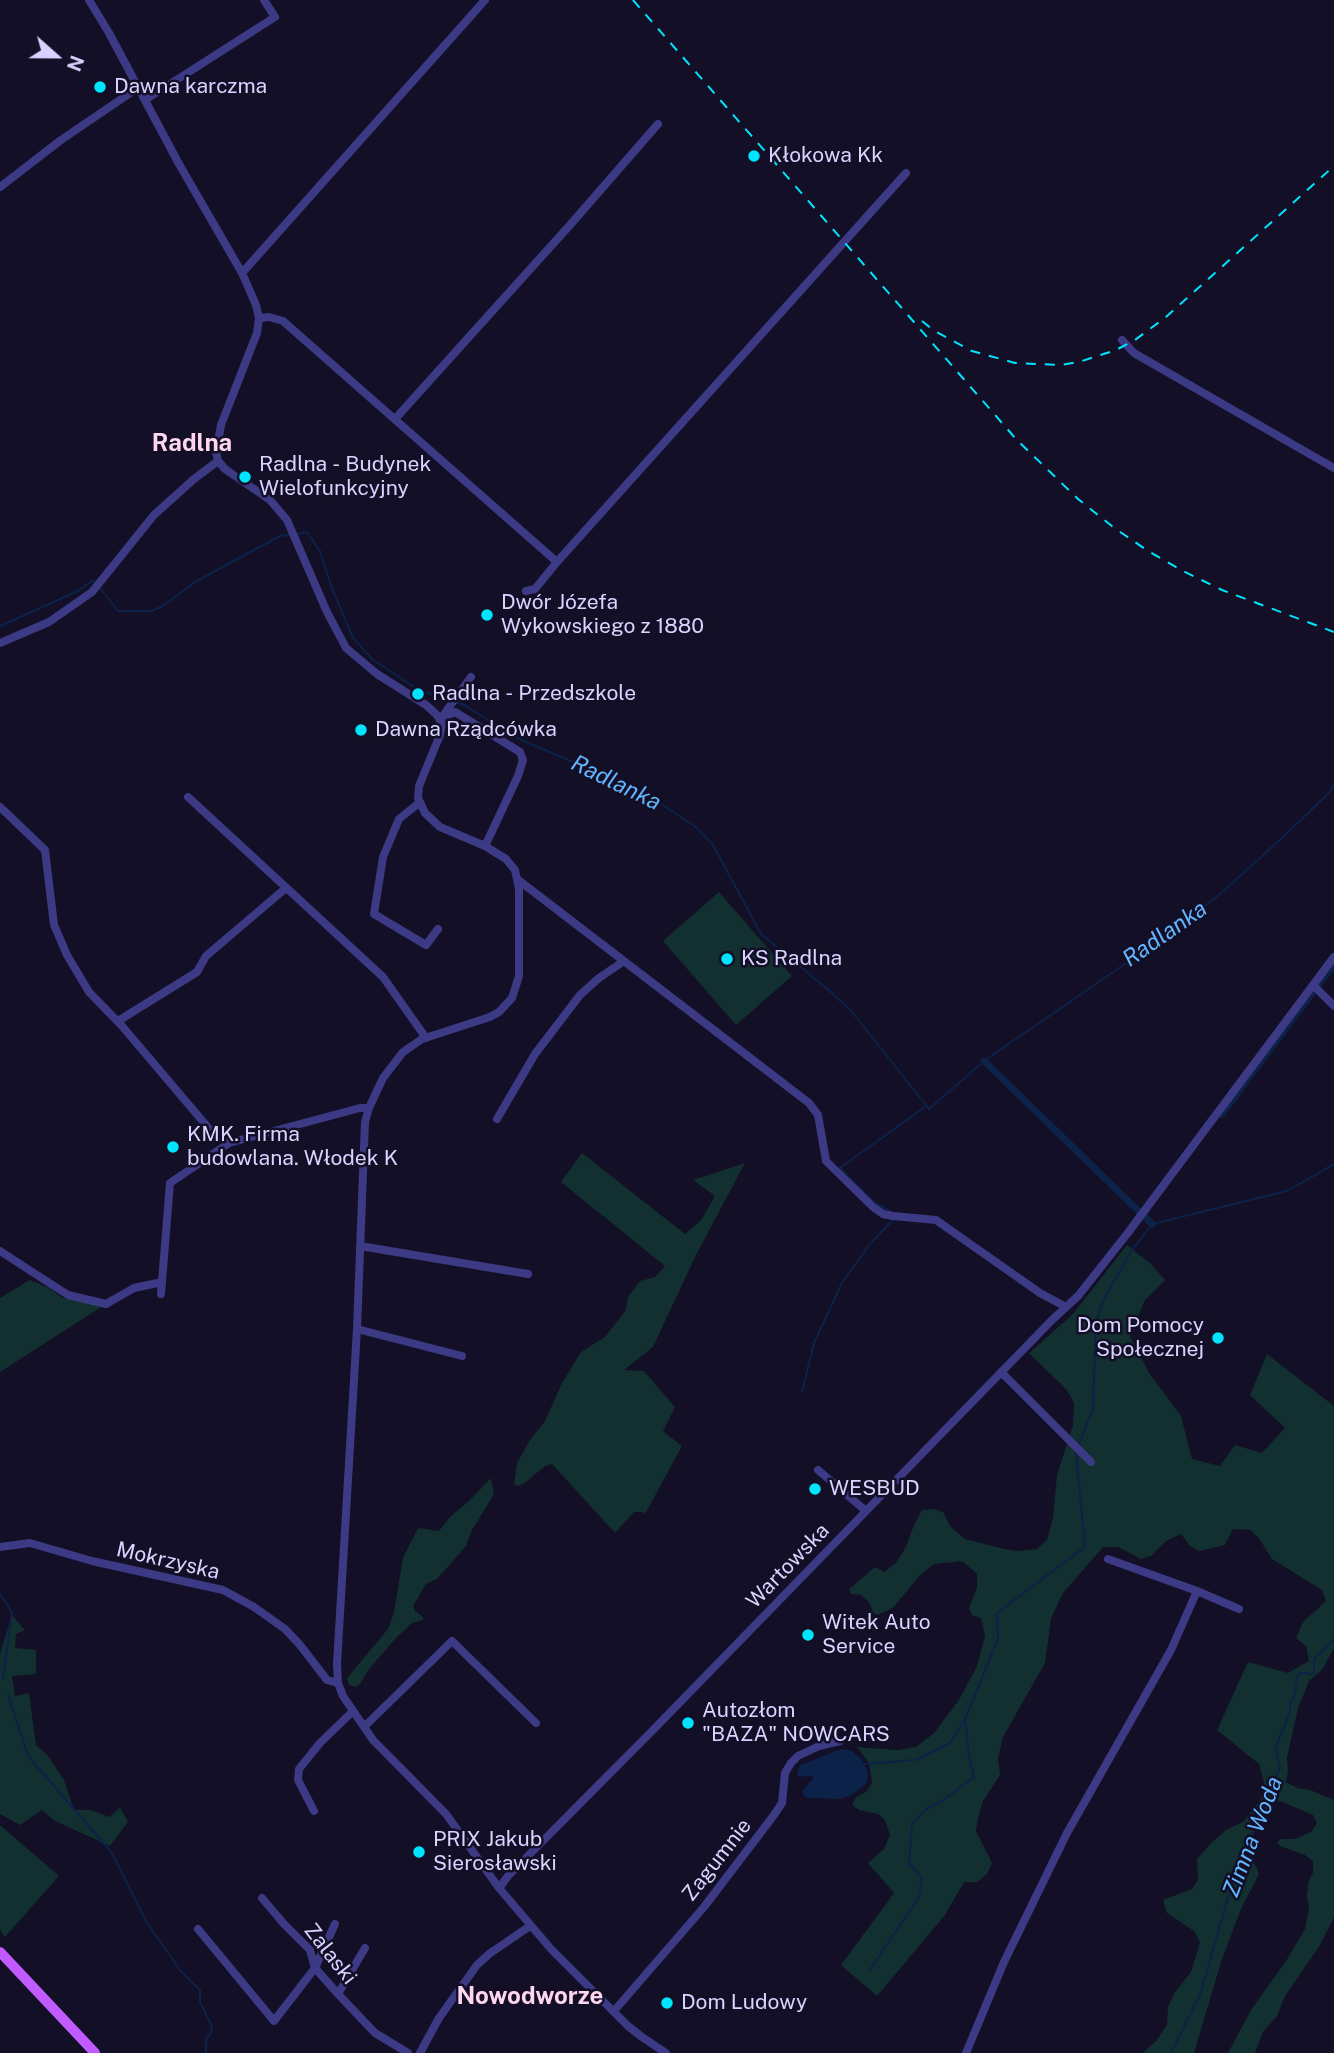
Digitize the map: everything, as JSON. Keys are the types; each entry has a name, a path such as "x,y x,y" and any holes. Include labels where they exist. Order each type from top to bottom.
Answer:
{"main road":[{"path":"0,1952 95,2053"}],"street":[{"path":"89,0 242,273 256,305 258,318 252,346 221,425 216,452 219,461 225,469 270,500 282,513 292,528 327,612 346,648 377,674 426,705 440,719 440,735 419,786 419,803 425,813 440,827 485,846 506,859 515,870 517,879 520,901 520,958 519,976 512,998 490,1017 412,1044 383,1078 365,1122 338,1683 352,1712 391,1760 446,1814 530,1926 614,2011 642,2037 666,2053"},
{"path":"145,100 275,17 264,0"},
{"path":"242,273 485,0"},
{"path":"0,187 61,139 139,88"},
{"path":"394,419 658,124"},
{"path":"526,591 535,589 556,562 906,173"},
{"path":"258,318 270,317 283,321 556,562"},
{"path":"1122,340 1134,353 1334,468"},
{"path":"0,643 49,622 98,586 154,515 194,479 219,461"},
{"path":"440,719 471,677"},
{"path":"440,719 455,712 520,752 523,760 485,846"},
{"path":"188,797 383,977 426,1038"},
{"path":"419,803 399,819 383,857 374,914 426,945 438,929"},
{"path":"0,807 44,850 54,925 67,955 89,992 118,1021 211,1130 229,1143"},
{"path":"517,879 809,1103 818,1115 826,1161 873,1207 893,1216 936,1220 1040,1293 1066,1307"},
{"path":"118,1021 197,972 206,957 286,888"},
{"name":"Wartowska","path":"499,1888 1078,1296 1334,957"},
{"path":"497,1119 536,1054 580,995 624,961"},
{"path":"1313,985 1334,1006"},
{"path":"161,1294 170,1183 229,1143 360,1108 369,1108"},
{"path":"360,1245 528,1274"},
{"path":"0,1251 68,1294 106,1304 134,1288 162,1282"},
{"path":"357,1329 462,1356"},
{"path":"1001,1372 1091,1462"},
{"path":"818,1470 866,1511"},
{"name":"Mokrzyska","path":"0,1546 30,1543 92,1561 223,1590 254,1607 285,1629 327,1681 338,1683"},
{"path":"1108,1559 1239,1609"},
{"path":"966,2053 1004,1962 1067,1833 1171,1650 1197,1591"},
{"path":"364,1727 452,1641 536,1723"},
{"path":"314,1811 298,1780 299,1769 320,1743 352,1712"},
{"name":"Zagumnie","path":"614,2011 704,1907 774,1815 782,1802 785,1773 791,1763 798,1756 819,1746 841,1741"},
{"name":"Zalaski","path":"261,1898 310,1950 315,1968 338,1994 375,2033 408,2053"},
{"path":"198,1929 274,2021 315,1968 335,1924"},
{"path":"420,2053 439,2018 477,1965 530,1926"},
{"path":"338,1994 365,1948"}],"green space":[{"name":"KS Radlna","path":"719,892 792,976 736,1025 663,941"},
{"path":"582,1153 685,1234 702,1219 715,1196 693,1180 745,1163 696,1255 653,1347 624,1370 644,1371 675,1407 663,1431 682,1446 645,1514 634,1512 615,1533 552,1464 545,1466 525,1483 518,1486 514,1484 517,1463 545,1421 562,1383 581,1352 605,1337 626,1310 628,1297 640,1281 655,1277 665,1266 561,1182"},
{"path":"1127,1245 1151,1264 1165,1280 1145,1300 1130,1336 1149,1373 1181,1416 1192,1459 1220,1466 1235,1445 1262,1453 1285,1428 1250,1395 1267,1354 1334,1406 1334,1648 1322,1670 1309,1681 1298,1708 1287,1758 1286,1782 1334,1800 1334,1917 1320,1945 1285,1996 1277,2016 1263,2032 1255,2053 1228,2053 1251,2010 1305,1929 1309,1909 1309,1880 1313,1873 1313,1861 1305,1855 1280,1846 1277,1842 1281,1839 1295,1839 1311,1832 1317,1823 1313,1815 1280,1801 1275,1802 1252,1832 1250,1844 1259,1874 1241,1909 1221,1962 1194,2053 1143,2053 1157,2040 1167,2025 1168,2007 1175,1992 1191,1972 1200,1942 1194,1931 1167,1913 1163,1900 1192,1889 1198,1880 1197,1859 1226,1830 1243,1822 1261,1799 1264,1782 1259,1764 1217,1730 1248,1662 1288,1673 1309,1661 1306,1646 1296,1638 1303,1622 1326,1601 1322,1590 1272,1559 1251,1530 1233,1529 1225,1545 1199,1551 1189,1545 1181,1534 1166,1541 1151,1556 1141,1559 1118,1547 1103,1547 1063,1593 1051,1618 1045,1663 1003,1737 998,1759 1000,1775 983,1801 976,1831 992,1863 987,1874 977,1882 964,1882 945,1915 877,1996 841,1965 894,1893 868,1863 884,1849 890,1835 885,1820 878,1814 859,1810 852,1805 856,1797 866,1792 872,1783 869,1763 857,1747 898,1750 916,1747 934,1733 959,1700 977,1666 985,1636 981,1618 972,1615 969,1608 977,1588 977,1574 962,1561 934,1564 920,1575 893,1608 877,1615 869,1602 861,1595 851,1594 849,1589 875,1567 884,1572 896,1563 922,1510 943,1512 950,1526 965,1539 1004,1549 1037,1549 1047,1540 1053,1518 1057,1475 1073,1425 1074,1403 1067,1390 1029,1353 1073,1314"},
{"path":"30,1280 51,1289 62,1298 106,1304 0,1372 0,1298"},
{"path":"491,1478 494,1494 472,1530 466,1546 437,1579 426,1584 413,1606 423,1620 412,1623 396,1638 369,1669 360,1684 356,1687 349,1685 347,1678 388,1629 394,1612 403,1558 418,1528 439,1531"},
{"path":"12,1615 25,1630 16,1634 15,1648 36,1650 36,1674 12,1676 15,1696 29,1693 36,1745 48,1756 64,1780 74,1810 90,1810 110,1817 120,1807 128,1822 110,1846 55,1821 42,1810 20,1825 0,1814 0,1654"},
{"path":"0,1825 59,1876 5,1937 0,1930"}],"water":[{"path":"841,1749 852,1751 861,1759 867,1770 868,1779 865,1785 850,1796 839,1799 808,1798 803,1795 803,1790 814,1777 799,1777 797,1775 800,1765"}],"waterway":[{"name":"Radlanka","path":"298,534 307,532 320,551 331,586 353,638 373,660 419,690 451,701"},
{"name":"Radlanka","path":"99,587 118,611 151,611 163,606 195,582 280,536 289,535"},
{"name":"Radlanka","path":"0,626 78,591 93,580 95,583"},
{"name":"Radlanka","path":"456,702 519,739 641,791 696,827 713,845 761,934 852,1012 929,1109 984,1061 1218,896 1283,837 1334,785"},
{"path":"1221,1115 1334,964"},
{"path":"984,1061 1152,1224"},
{"path":"890,1211 875,1203 840,1168 925,1107"},
{"path":"1079,1444 1093,1408 1096,1321 1104,1299 1132,1250 1152,1224 1287,1191 1334,1164"},
{"path":"802,1392 814,1343 842,1283 870,1244 893,1220"},
{"path":"869,1971 919,1897 922,1878 909,1863 912,1824 925,1810 974,1777 965,1719 998,1639 997,1613 1085,1547 1076,1453"},
{"path":"0,1594 12,1612 3,1679"},
{"name":"Zimna Woda","path":"1171,2053 1201,1992 1230,1891 1280,1767 1275,1749 1290,1712 1298,1674 1314,1674 1314,1659 1334,1639"},
{"path":"8,1694 28,1756 112,1853 146,1921 180,1970 200,1990 200,2002 212,2027 206,2039 206,2053"},
{"path":"864,1764 915,1760 950,1743 965,1719"}],"railway":[{"path":"633,0 1016,439 1078,499 1113,527 1183,571 1222,590 1334,632"},
{"path":"922,321 972,351 1015,363 1060,365 1116,350 1135,340 1166,317 1334,166"}],"place":[{"name":"Dawna karczma","path":"100,87"},
{"name":"Kłokowa Kk","path":"754,156"},
{"name":"Radlna - Budynek Wielofunkcyjny","path":"245,477"},
{"name":"Dwór Józefa Wykowskiego z 1880","path":"487,615"},
{"name":"Radlna - Przedszkole","path":"418,694"},
{"name":"Dawna Rządcówka","path":"361,730"},
{"name":"KS Radlna","path":"727,959"},
{"name":"KMK. Firma budowlana. Włodek K","path":"173,1147"},
{"name":"Dom Pomocy Społecznej","path":"1218,1338"},
{"name":"WESBUD","path":"815,1489"},
{"name":"Witek Auto Service","path":"808,1635"},
{"name":"Autozłom \"BAZA\" NOWCARS","path":"688,1723"},
{"name":"PRIX Jakub Sierosławski","path":"419,1852"},
{"name":"Dom Ludowy","path":"667,2003"}],"district":[{"name":"Radlna","path":"192,444"},
{"name":"Nowodworze","path":"530,1997"}]}
